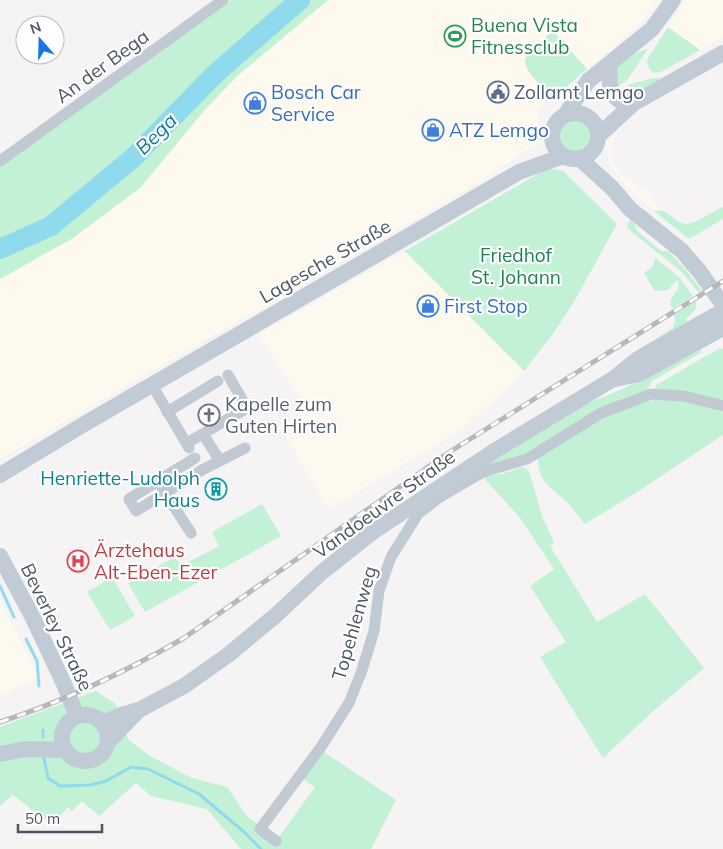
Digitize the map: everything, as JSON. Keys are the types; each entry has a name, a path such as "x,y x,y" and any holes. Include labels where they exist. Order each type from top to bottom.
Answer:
{"street":[{"name":"An der Bega","path":"0,161 224,0"},
{"path":"673,0 652,29 588,81 565,115 554,125 552,139 557,151 571,157 612,188 630,209 682,251 700,272 723,305"},
{"path":"565,115 577,113 589,117 630,104 723,54"},
{"path":"610,64 609,76 613,95 630,104"},
{"path":"596,75 587,98 589,117 596,129 596,142 612,188"},
{"path":"571,157 591,152 596,142 630,104"},
{"name":"Lagesche Straße","path":"519,172 552,139"},
{"name":"Lagesche Straße","path":"0,476 152,385 519,172 571,157"},
{"name":"Vandoeuvre Straße","path":"102,723 139,710 184,686 228,655 276,616 321,573 374,531 496,450 613,379 638,359 723,311"},
{"name":"Vandoeuvre Straße","path":"613,379 639,374 723,328"},
{"path":"167,412 223,378 248,408 187,443"},
{"path":"152,385 202,470"},
{"name":"Topehlenweg","path":"276,841 260,829 321,748 349,703 361,674 374,631 379,591 392,557 418,514 440,497 483,472 527,459 601,413 651,394 684,396 723,406"},
{"path":"203,434 220,461"},
{"path":"195,458 129,500 136,511 202,470 244,448"},
{"path":"158,482 191,533"},
{"name":"Beverley Straße","path":"0,556 33,618 64,684 76,716"},
{"name":"Vandoeuvre Straße","path":"108,742 139,710"},
{"name":"Beverley Straße","path":"26,749 63,731 76,716 93,716 102,723"},
{"path":"102,723 107,732 108,742"},
{"path":"63,731 63,744 66,750"},
{"name":"Beverley Straße","path":"0,754 26,749 66,750 76,759 90,760 102,754 108,742"}],"shaded area":[{"path":"328,0 660,0 643,21 556,96 550,97 536,111 538,113 539,131 534,145 457,195 0,459 0,279 73,238 202,113 236,77"},
{"path":"686,0 723,0 723,37 700,50 668,27"},
{"path":"618,130 611,147 611,156 615,167 625,179 630,176 640,192 646,188 660,210 654,211 625,185 610,164 609,146 612,137"},
{"path":"405,251 524,371 464,428 329,509 280,427 307,410 259,334"},
{"path":"0,599 38,677 0,695"}],"green space":[{"path":"231,0 328,0 236,77 202,113 141,187 73,238 0,279 0,166"},
{"path":"668,27 700,50 661,72 654,73 649,69 647,60"},
{"path":"550,33 555,33 587,69 556,96 550,97 547,101 544,98 545,91 529,72 525,60 527,55"},
{"path":"648,49 627,80 615,88 617,70 621,64 640,51"},
{"path":"654,78 663,79 634,96 619,95 630,84"},
{"path":"575,118 587,123 592,135 587,147 575,152 563,147 558,135 563,123"},
{"name":"Friedhof St. Johann","path":"548,168 563,171 617,224 575,300 553,334 524,371 405,251"},
{"path":"723,207 723,219 689,239 654,211 664,211 687,224"},
{"path":"631,220 635,224 637,231 661,251 668,251 673,256 702,291 699,293 682,272 627,227"},
{"path":"655,258 680,278 693,296 672,309 670,301 678,288 679,282 677,280 668,290 655,291 644,273 653,266"},
{"path":"696,301 696,309 686,319 689,324 633,353 673,328 674,315"},
{"path":"699,346 702,352 652,381 644,391 621,399 588,415 526,453 507,462 481,469 583,405 623,389"},
{"path":"720,348 723,349 723,402 679,390 655,390 656,385"},
{"path":"661,399 686,401 723,412 723,435 585,524 567,502 546,483 540,473 538,457 612,414"},
{"path":"521,467 529,471 542,516 554,543 550,546 597,622 645,594 704,668 651,713 603,758 540,657 566,642 530,586 554,569 521,519 482,476 502,474"},
{"path":"262,504 281,536 145,612 128,583 175,557 181,566 219,546 212,532"},
{"path":"112,577 135,616 110,630 87,592"},
{"path":"96,691 116,704 128,739 148,755 192,778 227,787 247,816 279,837 315,787 303,779 324,752 396,800 371,849 241,849 207,809 151,796 136,783 99,816 82,801 72,811 68,807 56,821 44,819 13,795 0,806 0,727"}],"waterway":[{"name":"Bega","path":"0,249 51,226 134,157 216,73 300,0"},
{"path":"0,586 14,617"},
{"path":"26,639 37,661 39,686"},
{"path":"43,730 43,737"},
{"path":"44,758 48,778 60,786 91,785 106,781 131,767 148,769 199,794 243,831 261,849"}],"railway":[{"path":"0,722 48,705 94,685 140,663 184,638 451,451 723,281"}],"place":[{"name":"Buena Vista Fitnessclub","path":"455,36"},
{"name":"Zollamt Lemgo","path":"498,92"},
{"name":"Bosch Car Service","path":"255,103"},
{"name":"ATZ Lemgo","path":"433,130"},
{"name":"First Stop","path":"428,306"},
{"name":"Kapelle zum Guten Hirten","path":"209,415"},
{"name":"Henriette-Ludolph Haus","path":"216,489"},
{"name":"Ärztehaus Alt-Eben-Ezer","path":"78,561"}]}
